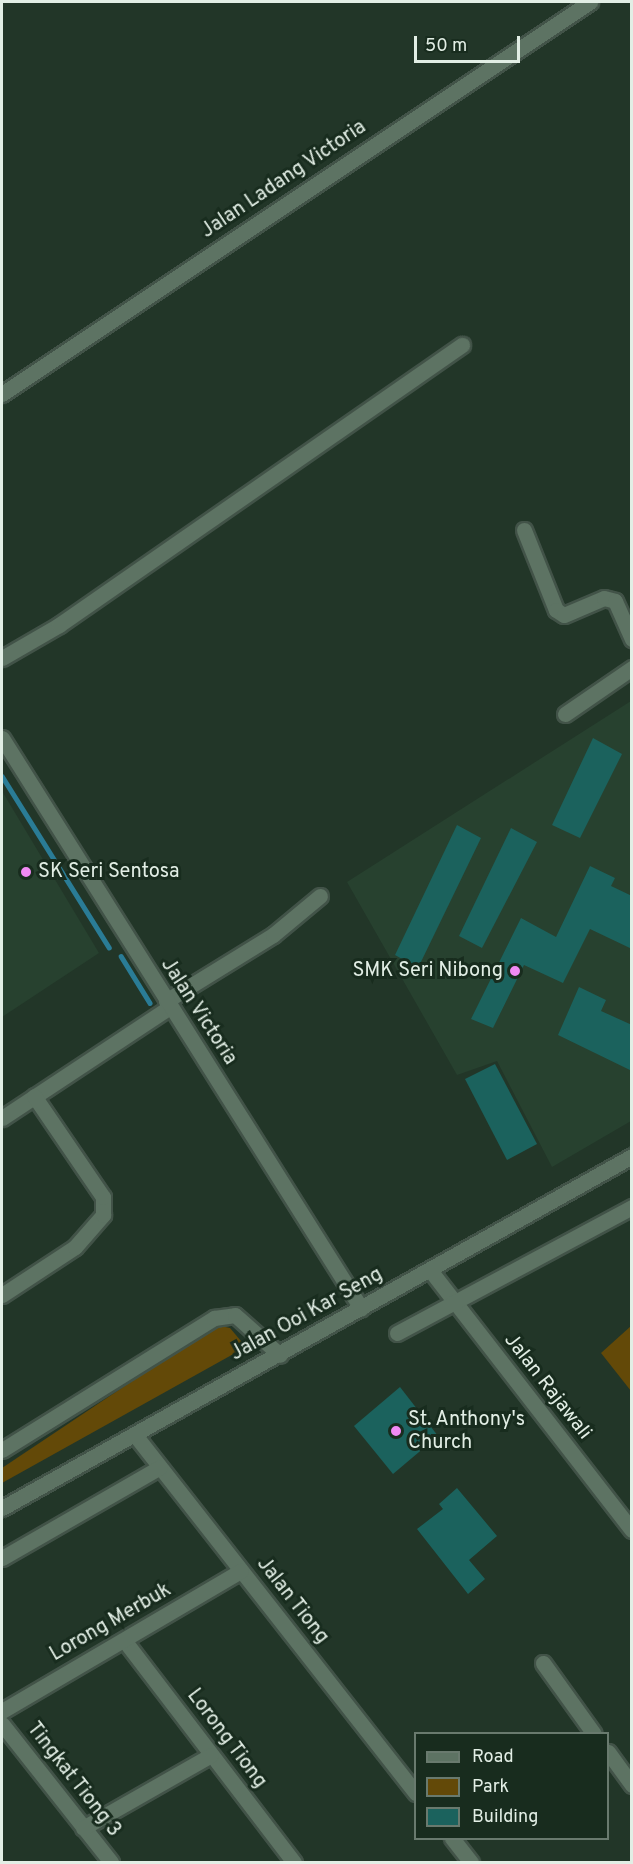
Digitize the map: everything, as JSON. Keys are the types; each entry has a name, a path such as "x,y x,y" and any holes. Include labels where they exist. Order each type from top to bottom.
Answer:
{"street":[{"name":"Jalan Ladang Victoria","path":"2,394 590,2"},
{"path":"2,658 59,625 462,345"},
{"path":"524,530 556,610 564,615 604,598 615,601 632,639"},
{"path":"565,714 632,668"},
{"name":"Jalan Victoria","path":"2,738 361,1308"},
{"path":"2,1118 273,935 320,896"},
{"path":"2,1295 75,1247 104,1215 103,1197 34,1096"},
{"name":"Jalan Ooi Kar Seng","path":"2,1508 280,1355 632,1156"},
{"path":"397,1333 632,1207"},
{"name":"Jalan Rajawali","path":"430,1270 452,1302 632,1530"},
{"path":"2,1450 213,1318 235,1315 280,1355"},
{"name":"Jalan Tiong","path":"135,1435 414,1790"},
{"path":"2,1558 160,1467"},
{"name":"Lorong Merbuk","path":"2,1711 241,1571"},
{"name":"Lorong Tiong","path":"124,1640 294,1863"},
{"path":"543,1663 593,1732"},
{"name":"Tingkat Tiong 3","path":"2,1724 111,1863"},
{"path":"609,1753 632,1785"},
{"path":"83,1828 211,1755"},
{"path":"453,1840 471,1863"}],"shaded area":[{"name":"SMK Seri Nibong","path":"631,701 631,1121 552,1167 497,1061 457,1075 347,882"},
{"name":"SK Seri Sentosa","path":"2,791 99,953 2,1017"}],"green space":[{"path":"216,1325 230,1328 246,1347 2,1483 2,1468"},
{"path":"631,1326 631,1391 601,1353"}],"building":[{"path":"593,738 622,754 580,838 552,825"},
{"path":"457,825 481,838 418,968 395,955"},
{"path":"511,828 537,842 482,948 459,936"},
{"path":"590,866 615,878 611,886 632,896 632,949 590,929 563,983 524,965 493,1028 471,1019 521,918 556,937"},
{"path":"579,987 606,1000 601,1011 632,1025 632,1071 558,1035"},
{"path":"495,1064 537,1144 507,1160 465,1079"},
{"name":"St. Anthony's Church","path":"400,1387 438,1436 393,1474 354,1426"},
{"path":"457,1488 497,1536 469,1560 485,1579 468,1594 417,1529 443,1509 439,1504"}],"waterway":[{"path":"2,776 109,947"},
{"path":"121,956 150,1003"}],"place":[{"name":"SK Seri Sentosa","path":"26,872"},
{"name":"SMK Seri Nibong","path":"515,971"},
{"name":"St. Anthony's Church","path":"396,1431"}]}
